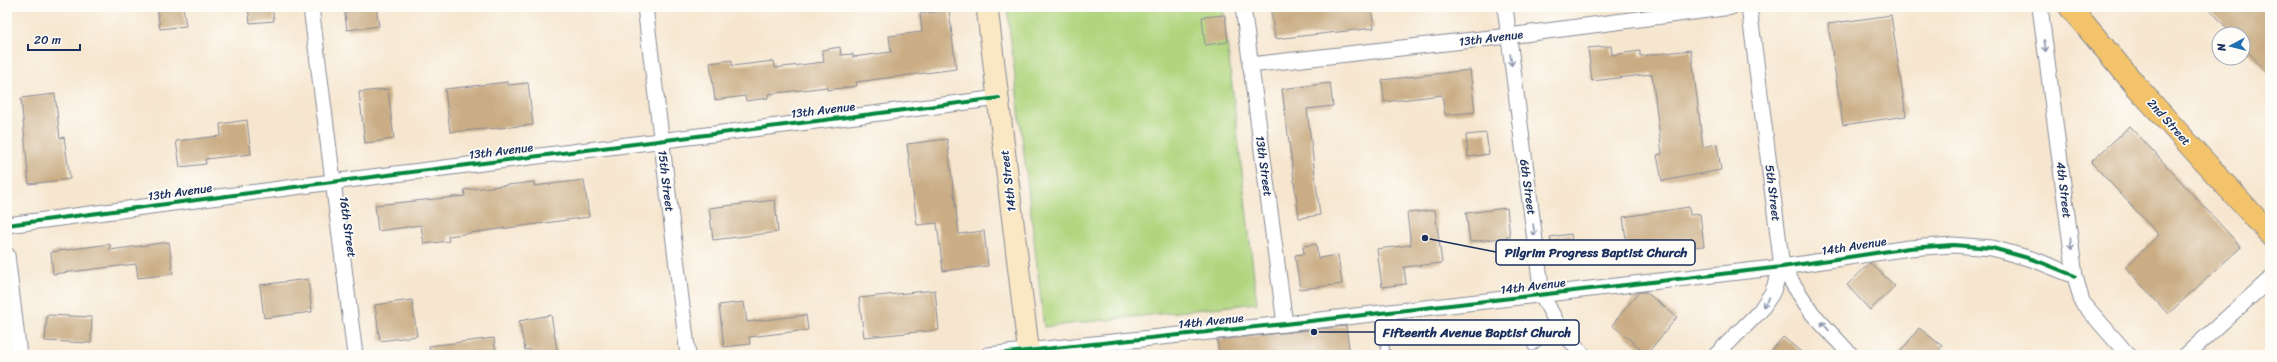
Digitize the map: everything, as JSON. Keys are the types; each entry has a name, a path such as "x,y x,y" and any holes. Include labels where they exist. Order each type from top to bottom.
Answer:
{"main road":[{"name":"14th Street","path":"987,7 1028,352"},
{"name":"2nd Street","path":"2070,7 2137,87 2270,234"}],"street":[{"name":"16th Street","path":"311,7 355,355"},
{"name":"15th Street","path":"645,7 688,355"},
{"name":"13th Street","path":"1243,7 1286,324"},
{"name":"6th Street","path":"1505,7 1542,295 1559,328 1583,355"},
{"name":"13th Avenue","path":"1250,65 1508,36 1731,7"},
{"name":"5th Street","path":"1749,7 1782,267 1812,313 1851,355"},
{"name":"4th Street","path":"2040,7 2075,276 2082,302 2128,355"},
{"name":"13th Avenue","path":"7,225 332,182 999,98"},
{"name":"14th Avenue","path":"988,355 1028,352 1542,295 1782,267 1909,248 1953,245 1992,248 2035,260 2075,276"},
{"path":"7,255 19,355"},
{"path":"1716,355 1760,311 1772,293 1782,267"},
{"path":"2186,355 2270,279"}],"lane":[{"path":"1381,313 1386,355"},
{"path":"1532,348 1559,328"}],"green space":[{"path":"1007,7 1223,7 1257,303 1044,327"}],"building":[{"path":"157,7 183,7 186,26 160,29"},
{"path":"248,7 272,7 274,21 250,23"},
{"path":"344,7 376,7 379,26 347,30"},
{"path":"1303,7 1371,7 1374,28 1275,39 1271,11"},
{"path":"2208,7 2270,7 2270,76 2251,55 2251,26 2225,26"},
{"path":"949,10 956,69 856,82 857,86 827,90 827,87 768,94 768,98 746,101 745,96 715,100 710,63 732,60 732,66 774,61 775,68 824,62 822,50 840,47 841,55 853,54 853,57 891,52 889,36 922,32 920,14"},
{"path":"1225,15 1228,42 1205,45 1202,17"},
{"path":"1891,15 1906,116 1843,125 1828,24"},
{"path":"1611,46 1612,55 1640,51 1640,56 1691,50 1703,147 1717,144 1721,170 1662,181 1657,155 1662,154 1652,74 1592,81 1588,48"},
{"path":"1470,70 1475,112 1445,115 1442,95 1384,102 1382,80"},
{"path":"508,82 508,85 528,83 533,125 450,132 445,89"},
{"path":"1330,83 1333,106 1307,109 1320,215 1299,218 1282,89"},
{"path":"388,89 394,139 365,143 359,92"},
{"path":"55,94 60,138 64,137 70,179 29,184 21,98"},
{"path":"247,120 251,154 205,159 206,164 180,167 176,141 221,136 220,124"},
{"path":"2130,126 2241,247 2168,314 2125,267 2159,235 2091,162"},
{"path":"1486,133 1489,154 1468,157 1466,135"},
{"path":"947,139 959,234 984,231 988,266 943,271 937,223 917,225 907,144"},
{"path":"584,180 589,217 448,236 449,241 424,244 421,225 378,231 375,205 465,196 464,190 534,182 534,186"},
{"path":"775,200 778,232 713,240 709,208"},
{"path":"1689,207 1690,215 1700,214 1704,246 1628,254 1623,217"},
{"path":"1507,208 1510,237 1470,242 1466,213"},
{"path":"1435,210 1442,263 1404,267 1406,284 1382,287 1377,249 1411,245 1407,213"},
{"path":"1571,234 1574,260 1553,263 1550,237"},
{"path":"169,242 173,274 138,278 136,264 53,274 51,252 110,244 110,250"},
{"path":"1316,244 1318,258 1338,255 1342,284 1300,289 1295,255 1304,254 1303,246"},
{"path":"1870,263 1895,286 1870,310 1847,285"},
{"path":"308,279 312,312 264,318 260,285"},
{"path":"935,290 939,330 864,337 859,298"},
{"path":"1639,292 1646,292 1677,317 1647,354 1612,325"},
{"path":"412,300 417,336 380,341 375,305"},
{"path":"744,302 747,322 806,315 808,330 749,337 750,344 724,347 719,305"},
{"path":"47,315 92,317 91,343 45,341"},
{"path":"551,315 558,355 530,355 529,349 525,350 519,321"},
{"path":"1346,326 1350,355 1219,355 1217,340"},
{"path":"1919,328 1942,346 1936,355 1898,355"},
{"path":"1783,337 1805,355 1768,355"},
{"path":"494,338 496,355 430,355 429,346"}],"cycle path":[{"path":"7,225 332,182 999,98"},
{"path":"988,355 1285,324 1782,267 1909,248 1953,245 1992,248 2035,260 2075,276"}],"place":[{"name":"Pilgrim Progress Baptist Church","path":"1425,238"},
{"name":"Fifteenth Avenue Baptist Church","path":"1314,332"}]}
